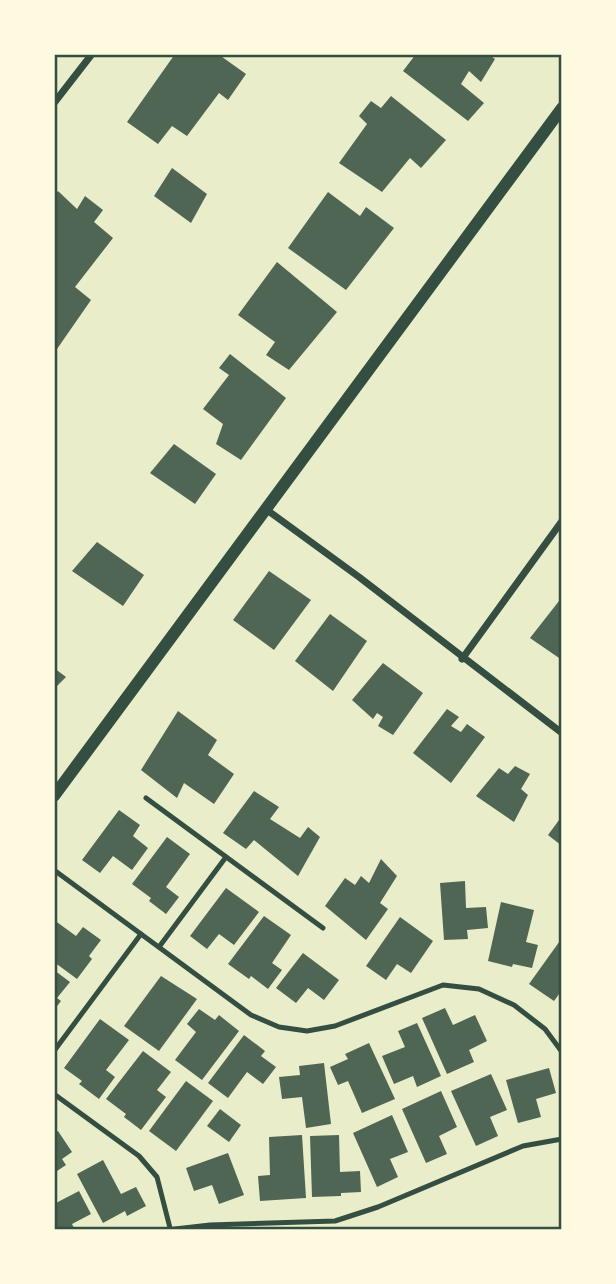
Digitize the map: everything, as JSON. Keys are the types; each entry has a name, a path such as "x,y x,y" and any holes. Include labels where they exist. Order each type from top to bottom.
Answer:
{"street":[{"path":"54,103 92,54"},
{"path":"54,796 562,108"},
{"path":"267,510 562,733"},
{"path":"462,659 562,521"}],"lane":[{"path":"146,798 323,928"},
{"path":"159,947 226,857"},
{"path":"54,870 251,1014 279,1027 307,1031 335,1027 443,985 479,989 514,1005 545,1030 562,1052"},
{"path":"54,1051 141,934"},
{"path":"54,1094 139,1156 157,1177 168,1229 335,1222 378,1207 523,1146 562,1139"}],"building":[{"path":"175,54 218,54 246,74 228,100 219,93 187,136 172,126 158,144 127,122"},
{"path":"416,54 488,54 495,59 481,82 469,71 461,84 484,103 468,121 403,71"},
{"path":"391,96 446,140 421,168 410,158 382,192 339,163 367,124 359,116 371,101 381,108"},
{"path":"172,168 207,194 191,223 154,196"},
{"path":"58,191 77,209 85,196 103,210 94,222 113,238 75,287 91,300 57,349 54,347 54,196"},
{"path":"328,192 360,216 366,207 394,228 346,290 288,248"},
{"path":"277,262 337,312 289,370 266,355 275,342 238,315"},
{"path":"230,354 286,398 241,460 216,444 223,424 203,409 229,375 219,368"},
{"path":"174,444 216,474 195,504 150,473"},
{"path":"97,542 144,575 123,606 72,571"},
{"path":"269,571 311,600 274,650 233,620"},
{"path":"559,601 562,603 562,660 530,638"},
{"path":"330,614 367,641 333,691 295,661"},
{"path":"383,663 423,693 393,735 378,726 383,717 377,713 373,719 352,700"},
{"path":"54,668 66,677 54,689"},
{"path":"447,709 459,717 451,726 461,732 467,724 485,737 451,783 413,753"},
{"path":"178,711 217,740 208,755 234,774 214,804 184,783 177,798 141,770"},
{"path":"515,766 530,774 521,789 528,795 514,822 476,796 499,768 508,774"},
{"path":"254,791 279,807 270,819 300,838 308,827 320,837 298,876 254,840 246,849 223,833"},
{"path":"119,810 140,825 133,836 148,848 132,870 113,856 100,873 82,860"},
{"path":"562,816 562,846 548,835"},
{"path":"167,837 190,854 166,887 179,897 166,914 132,884"},
{"path":"381,859 397,876 380,903 388,909 366,940 325,906 345,878 355,885 361,876 369,883"},
{"path":"465,881 466,908 486,907 488,928 467,930 468,939 444,940 440,883"},
{"path":"226,888 259,912 234,945 219,934 207,949 190,936"},
{"path":"501,902 534,910 526,942 538,945 532,968 513,964 512,967 488,961"},
{"path":"264,916 291,935 272,963 282,970 268,989 228,964"},
{"path":"400,917 433,941 411,973 397,964 386,980 366,966"},
{"path":"54,920 76,936 83,927 101,940 89,956 92,959 77,979 54,962"},
{"path":"562,938 562,990 554,1001 529,984"},
{"path":"303,953 339,980 324,1000 308,988 296,1003 276,988"},
{"path":"54,970 70,982 57,998 61,1001 54,1010"},
{"path":"161,976 197,999 159,1051 124,1026"},
{"path":"445,1008 453,1025 475,1015 487,1041 469,1050 474,1062 447,1074 422,1018"},
{"path":"199,1009 215,1020 219,1015 239,1031 202,1080 175,1060 196,1032 187,1024"},
{"path":"100,1019 129,1040 106,1070 115,1077 99,1099 79,1084 82,1081 64,1068"},
{"path":"417,1023 441,1076 417,1087 413,1076 394,1084 382,1056 405,1047 398,1031"},
{"path":"244,1035 265,1051 261,1056 276,1067 263,1084 247,1072 228,1098 208,1083"},
{"path":"369,1043 395,1099 362,1113 348,1081 338,1085 330,1067 348,1059 345,1054"},
{"path":"143,1051 171,1072 157,1090 166,1097 141,1130 106,1099"},
{"path":"324,1063 331,1124 306,1128 302,1097 282,1099 279,1077 300,1075 299,1066"},
{"path":"549,1068 556,1093 536,1099 541,1117 518,1123 506,1080"},
{"path":"491,1074 507,1110 490,1117 498,1136 476,1146 451,1091"},
{"path":"186,1081 213,1101 176,1151 149,1131"},
{"path":"441,1091 457,1127 439,1136 447,1154 426,1163 402,1109"},
{"path":"220,1109 241,1125 229,1142 207,1126"},
{"path":"392,1115 408,1152 390,1159 398,1177 377,1187 353,1133"},
{"path":"58,1131 72,1152 62,1159 66,1165 54,1173 54,1133"},
{"path":"302,1135 306,1198 260,1201 258,1176 270,1175 269,1137"},
{"path":"339,1135 340,1172 360,1171 361,1192 312,1197 310,1136"},
{"path":"228,1153 244,1195 219,1204 212,1185 194,1191 186,1168"},
{"path":"103,1160 121,1194 136,1187 146,1206 127,1216 125,1211 103,1223 77,1174"},
{"path":"79,1191 91,1214 72,1224 75,1230 54,1230 54,1204"}]}
